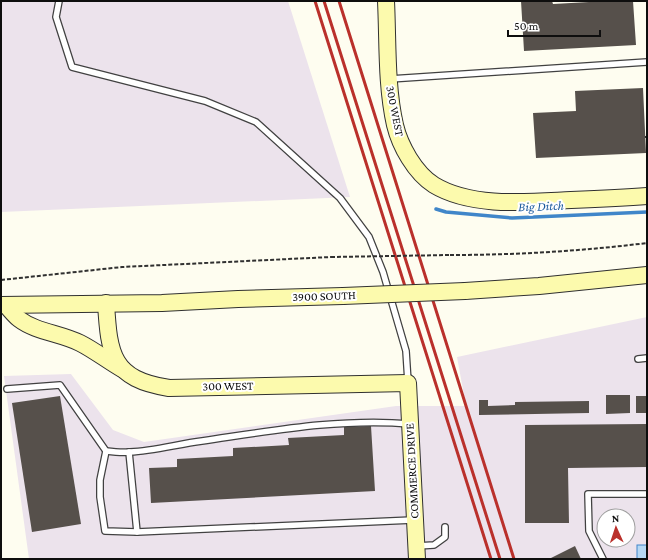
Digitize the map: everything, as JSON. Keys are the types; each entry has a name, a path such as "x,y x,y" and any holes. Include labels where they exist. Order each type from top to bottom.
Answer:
{"street":[{"name":"300 WEST","path":"386,1 389,79 396,126 404,148 411,161 433,184 469,198 500,201 647,196"},
{"name":"3900 SOUTH","path":"3,305 162,303 465,291 533,287 647,275"},
{"name":"300 WEST","path":"106,304 112,350 123,370 135,379 145,383 169,388 408,383"},
{"path":"3,305 19,319 35,328 58,334 80,343 123,370"},
{"name":"COMMERCE DRIVE","path":"408,383 417,552"}],"lane":[{"path":"59,1 56,16 72,67 205,101 256,122 340,198 370,237 383,272 406,350 408,383"},
{"path":"389,79 647,62"},
{"path":"638,359 647,358"},
{"path":"8,389 60,385 106,451 100,480 100,497 104,531 137,532 415,520"},
{"path":"106,451 129,452 252,433 340,423 378,422 410,424"},
{"path":"129,452 137,532"},
{"path":"603,559 589,531 588,494 647,494"},
{"path":"417,552 434,545 445,537 445,527"}],"path":[{"path":"1,280 129,266 331,257 499,255 613,247 647,243"}],"shaded area":[{"path":"1,1 288,1 350,197 1,212"},
{"path":"647,317 647,559 29,559 4,376 71,374 113,430 144,442 396,406 466,406 457,357"}],"water":[{"path":"637,545 647,545 647,559 637,559"}],"building":[{"path":"521,1 552,1 553,4 633,1 636,45 524,51"},
{"path":"643,88 646,153 536,158 533,113 576,111 575,91"},
{"path":"606,395 630,395 630,413 606,414"},
{"path":"60,396 81,524 32,532 12,403"},
{"path":"636,396 647,396 647,413 636,413"},
{"path":"479,400 488,400 488,406 515,405 515,402 589,401 589,413 479,415"},
{"path":"647,424 647,467 568,468 569,523 525,523 525,425"},
{"path":"371,426 375,491 151,503 149,468 177,467 177,459 233,456 233,448 289,445 288,438 344,435 344,427"},
{"path":"575,546 581,559 549,559"}],"waterway":[{"name":"Big Ditch","path":"436,209 446,212 512,218 647,212"}],"railway":[{"path":"315,1 491,559"},
{"path":"324,1 500,559"},
{"path":"339,1 514,559"}]}
